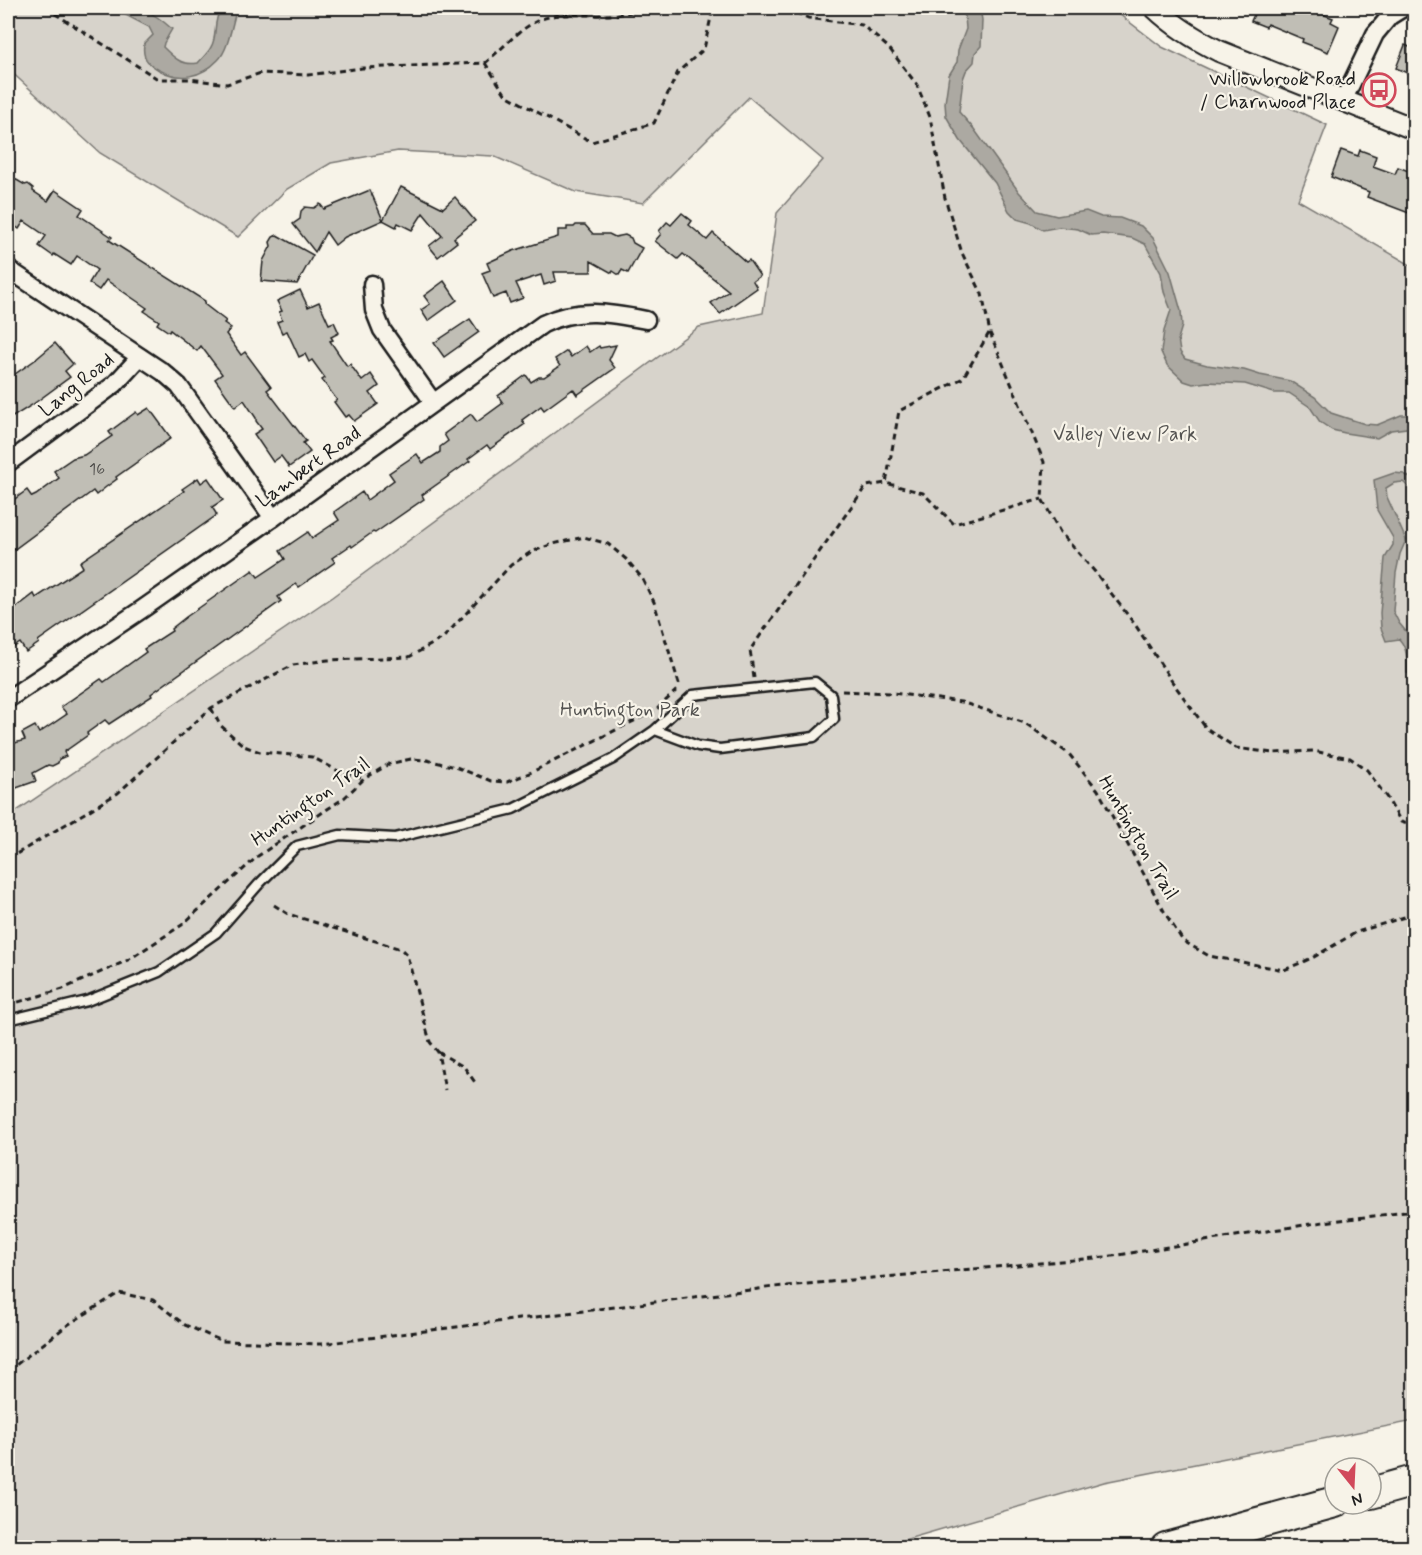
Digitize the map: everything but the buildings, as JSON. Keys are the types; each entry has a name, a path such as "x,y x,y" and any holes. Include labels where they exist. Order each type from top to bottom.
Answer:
{"highway":[{"path":"1383,1489 1414,1481"},
{"path":"1166,1548 1323,1505"}],"street":[{"path":"1155,8 1196,39 1414,129"},
{"path":"1343,101 1375,34 1386,20 1403,8"},
{"path":"8,269 163,372 179,386 273,518"},
{"path":"372,284 374,310 382,330 433,402"},
{"name":"Lambert Road","path":"8,699 273,518 543,324 576,313 598,312 646,320"},
{"name":"Lang Road","path":"8,463 115,384 140,357"}],"lane":[{"path":"8,1020 87,1002 159,972 216,933 259,884 297,846 340,835 395,838 513,809 613,759 655,730 693,695 815,682 831,695 834,719 814,737 720,749 698,746 655,730"}],"path":[{"path":"46,8 158,80 189,79 226,84 261,73 308,75 362,68 485,63 516,34 537,20 572,14 605,15 634,12 646,8"},
{"path":"485,63 506,95 592,142 654,123 678,72 704,49 712,8"},
{"path":"786,8 808,18 862,25 889,48 918,85 930,117 945,198 962,253 982,294 990,333 1044,462 1042,499 1060,532 1095,572 1136,626 1206,728 1236,748 1273,753 1313,751 1350,758 1367,770 1401,822 1414,826"},
{"path":"886,483 898,411 963,378 990,333"},
{"path":"755,688 750,650 866,486 886,483 923,493 954,524 1042,499"},
{"name":"Huntington Trail","path":"8,1005 63,989 129,960 182,925 258,856 344,798 364,779 389,764 411,759 427,760 456,767 491,782 507,782 534,771 656,710 680,687 654,602 642,578 627,560 608,544 584,537 553,544 524,556 511,565 443,638 409,657 328,660 293,665 211,708"},
{"name":"Huntington Trail","path":"831,695 844,691 892,693 962,702 1025,723 1069,754 1098,790 1165,913 1183,941 1209,956 1284,970 1312,958 1357,932 1414,914"},
{"path":"8,859 118,793 211,708 220,725 244,746 260,752 312,757 342,773 364,779"},
{"path":"274,904 288,914 401,949 407,956 430,1042 438,1052 464,1067 477,1085"},
{"path":"438,1052 445,1090"},
{"path":"8,1371 69,1324 118,1293 153,1300 185,1325 222,1341 321,1344 774,1287 1106,1257 1323,1222 1414,1211"}],"green space":[{"path":"8,8 1111,8 1162,47 1327,125 1298,200 1414,267 1414,1421 1104,1482 880,1547 8,1547 8,817 332,597 699,327 763,313 777,213 823,160 749,97 643,203 576,192 493,156 398,151 331,163 287,189 238,237 100,153 8,69"}],"shaded area":[{"path":"112,8 138,9 157,17 172,29 163,47 179,60 192,64 198,63 211,47 221,8 237,8 228,43 218,60 205,71 197,74 175,76 159,70 145,57 144,44 153,35 149,27"},
{"path":"956,8 980,8 982,20 981,46 975,53 974,62 966,71 963,79 959,112 1019,192 1037,211 1057,216 1086,211 1101,217 1120,218 1141,226 1153,238 1170,272 1181,311 1182,326 1178,339 1180,352 1185,359 1290,381 1315,397 1331,413 1365,424 1377,425 1401,415 1414,415 1414,427 1391,430 1377,438 1345,433 1332,430 1320,422 1310,407 1289,393 1274,393 1245,384 1207,382 1193,384 1184,381 1167,365 1161,352 1164,331 1171,310 1164,292 1161,273 1145,244 1132,238 1103,234 1091,235 1078,229 1059,227 1043,230 1017,219 1009,211 995,183 960,140 946,116 945,103 949,75 957,62 958,50 966,29 965,16"},
{"path":"1394,473 1404,474 1414,480 1414,492 1403,482 1394,483 1386,488 1387,497 1406,540 1396,573 1393,611 1399,623 1414,641 1414,676 1407,673 1406,655 1402,643 1399,639 1386,641 1381,628 1380,613 1385,558 1393,545 1393,538 1377,510 1374,480"}],"place":[{"name":"Willowbrook Road / Charnwood Place","path":"1379,90"}],"park label":[{"name":"Valley View Park","path":"1125,433"},
{"name":"Huntington Park","path":"630,709"}]}
